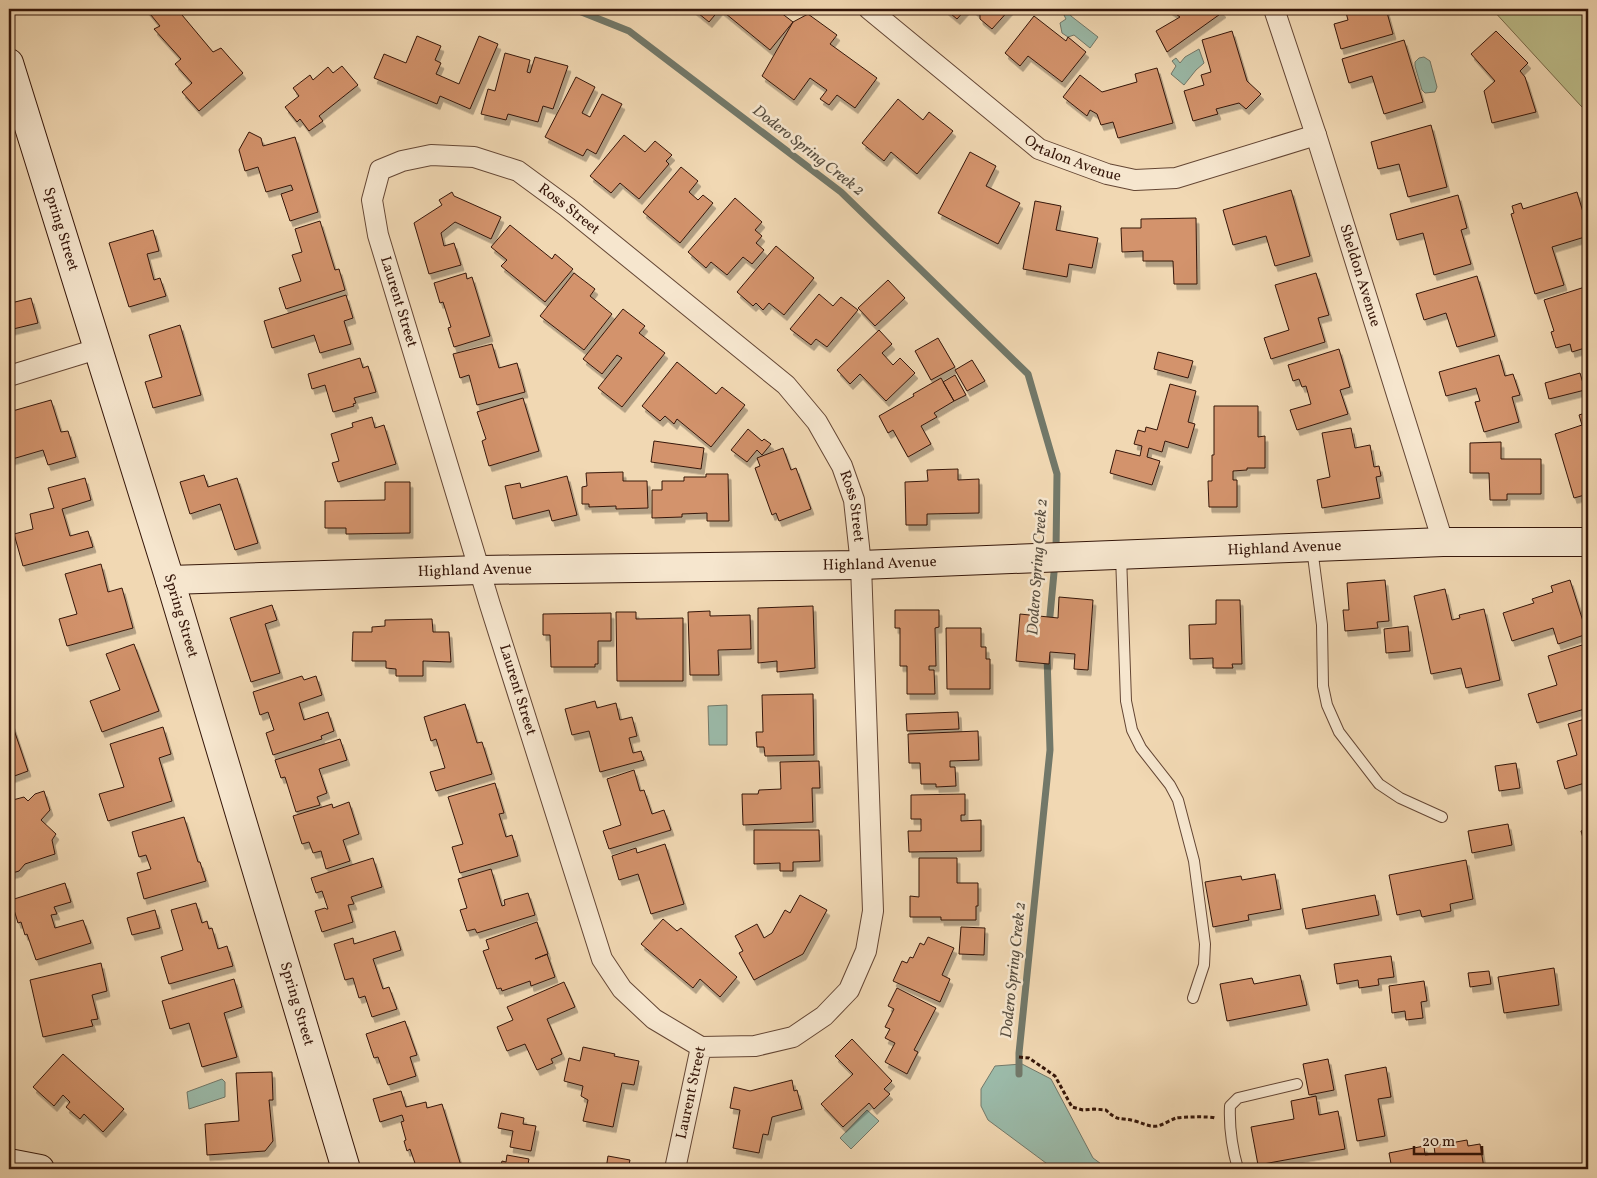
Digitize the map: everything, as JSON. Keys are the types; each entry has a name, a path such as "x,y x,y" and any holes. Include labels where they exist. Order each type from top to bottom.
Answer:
{"street":[{"name":"Ortalon Avenue","path":"869,9 1039,149 1107,174 1135,180 1176,178 1316,135"},
{"name":"Sheldon Avenue","path":"1274,9 1316,135 1443,542"},
{"name":"Spring Street","path":"9,63 170,580 346,1169"},
{"name":"Ross Street","path":"380,170 402,161 430,155 474,157 518,171 567,207 786,386 817,422 842,466 854,500 861,565 873,911 866,951 849,990 824,1016 793,1038 755,1046 701,1046"},
{"name":"Laurent Street","path":"380,170 372,200 378,235 480,570 602,959 622,989 654,1019 701,1046 675,1169"},
{"path":"9,376 97,349"},
{"name":"Highland Avenue","path":"170,580 480,570 861,565 1443,542 1588,542"},
{"path":"9,1163 40,1169"}],"lane":[{"path":"1312,548 1322,625 1323,686 1327,705 1339,732 1379,784 1400,798 1442,817"},
{"path":"1121,555 1126,702 1132,730 1141,748 1170,785 1178,800 1194,860 1205,944 1204,965 1194,998"},
{"path":"1238,1169 1229,1123 1230,1106 1238,1098 1297,1084"}],"path":[{"path":"1019,1057 1028,1058 1056,1076 1072,1107 1078,1110 1106,1110 1114,1118 1134,1121 1144,1125 1159,1126 1186,1116 1194,1118 1211,1116 1229,1123"}],"green space":[{"path":"1492,9 1588,9 1588,113 1581,106"}],"shaded area":[{"path":"1069,12 1071,16 1098,37 1090,48 1074,35 1068,37 1062,33 1060,23 1066,19 1064,15"},
{"path":"1199,49 1204,63 1184,85 1171,74 1176,66 1172,61 1176,58 1180,63 1185,57"},
{"path":"1424,57 1430,61 1437,87 1435,92 1425,93 1422,90 1415,62 1419,58"},
{"path":"727,705 727,745 709,745 708,706"},
{"path":"1022,1064 1051,1079 1093,1158 1108,1169 1054,1169 988,1120 981,1106 981,1089 995,1066"},
{"path":"222,1079 225,1082 225,1097 189,1109 187,1092"},
{"path":"867,1110 879,1121 851,1149 840,1138"}],"building":[{"path":"146,9 177,9 213,52 221,48 243,73 199,111 182,92 192,83 175,64 181,59 154,29 160,26"},
{"path":"693,9 720,9 709,22"},
{"path":"720,9 776,9 793,22 770,50"},
{"path":"945,9 966,9 957,19"},
{"path":"973,9 1010,9 992,29 980,19 980,15"},
{"path":"1169,9 1220,9 1223,12 1167,52 1156,31 1180,17"},
{"path":"1345,9 1386,9 1393,34 1341,49 1334,24 1348,20"},
{"path":"808,14 837,35 830,44 877,78 855,108 837,95 829,105 820,99 827,90 810,78 794,100 762,76 793,22"},
{"path":"1034,16 1066,41 1068,37 1086,52 1062,82 1028,56 1020,66 1005,53"},
{"path":"1232,31 1247,81 1261,94 1246,109 1239,103 1216,109 1218,114 1193,121 1184,91 1204,85 1201,75 1211,72 1202,40"},
{"path":"1496,31 1528,63 1520,71 1525,77 1536,112 1492,123 1484,91 1495,81 1471,54"},
{"path":"417,36 441,46 435,60 441,63 436,74 459,84 479,36 498,44 470,109 440,96 437,104 374,78 384,54 406,63"},
{"path":"1404,40 1423,102 1384,114 1372,76 1349,83 1342,59"},
{"path":"505,53 530,60 527,72 530,73 535,57 568,66 553,109 543,106 538,122 508,114 506,120 481,114 488,89 495,91"},
{"path":"342,66 358,85 319,116 323,121 309,131 300,119 297,122 285,107 299,96 293,88 310,75 313,80 328,67 333,73"},
{"path":"1157,68 1173,123 1118,138 1113,122 1101,125 1097,114 1090,110 1087,116 1063,97 1080,75 1102,92 1137,82 1135,74"},
{"path":"576,77 595,87 582,113 590,117 602,94 622,104 596,154 587,149 583,156 545,137"},
{"path":"898,99 923,120 929,112 953,131 917,174 891,152 884,161 862,143"},
{"path":"1431,125 1447,187 1408,197 1399,164 1378,169 1371,142"},
{"path":"249,132 261,138 263,146 295,137 318,212 290,221 281,194 293,190 291,185 266,192 258,167 245,171 239,150"},
{"path":"624,135 645,152 655,141 672,155 666,161 669,164 639,199 620,183 611,193 590,176"},
{"path":"970,152 996,166 986,186 1020,203 998,244 938,213"},
{"path":"681,167 698,181 689,192 698,200 703,195 713,203 680,243 643,212"},
{"path":"1291,190 1310,256 1275,266 1266,236 1233,245 1223,210"},
{"path":"452,192 454,196 501,217 491,239 455,222 441,233 444,246 454,243 461,265 429,274 414,223 442,205 439,200"},
{"path":"1577,192 1588,229 1588,236 1552,247 1564,285 1535,294 1511,214 1514,213 1512,206 1521,203 1523,209"},
{"path":"1458,195 1467,228 1461,230 1471,264 1434,275 1423,233 1397,240 1390,214"},
{"path":"735,198 762,222 755,230 762,236 756,243 764,250 752,264 743,257 727,275 711,262 706,268 688,252"},
{"path":"1035,201 1061,206 1056,230 1098,238 1092,268 1069,264 1067,277 1023,269"},
{"path":"1196,218 1197,284 1174,284 1173,261 1143,261 1143,251 1122,252 1121,228 1141,228 1141,219"},
{"path":"320,221 335,270 339,269 345,290 286,309 279,288 301,281 292,255 302,252 295,229"},
{"path":"510,225 552,259 555,254 573,269 545,302 501,266 507,260 491,247"},
{"path":"153,230 159,251 147,254 154,280 160,278 166,296 129,307 109,243"},
{"path":"776,246 814,278 784,315 769,303 763,310 756,303 753,306 737,292"},
{"path":"466,273 467,279 472,277 490,336 454,347 448,328 451,327 443,302 440,303 434,283"},
{"path":"574,273 595,289 590,296 612,314 584,350 540,316"},
{"path":"1316,273 1329,315 1318,318 1325,342 1271,359 1264,338 1289,330 1275,285"},
{"path":"1477,276 1495,336 1457,347 1446,313 1424,320 1416,294"},
{"path":"888,280 905,298 875,326 858,308"},
{"path":"1588,286 1588,347 1572,352 1570,344 1556,348 1551,332 1554,331 1544,300"},
{"path":"819,294 833,306 841,297 858,310 827,347 816,339 811,345 790,329"},
{"path":"346,295 353,318 344,321 351,344 320,353 314,335 272,348 264,321"},
{"path":"9,296 11,303 31,298 38,323 9,330"},
{"path":"623,309 645,326 639,333 665,353 622,407 598,388 622,358 617,355 602,374 583,359"},
{"path":"180,325 201,395 153,408 145,382 162,377 149,335"},
{"path":"879,330 892,344 882,353 893,365 900,358 915,373 886,401 860,374 850,384 837,370"},
{"path":"938,338 955,367 931,380 915,351"},
{"path":"492,344 499,368 517,363 525,392 477,405 469,375 460,378 453,354"},
{"path":"1339,349 1350,387 1340,390 1348,414 1297,430 1290,410 1311,404 1306,386 1302,387 1299,379 1293,381 1288,365"},
{"path":"1158,352 1193,361 1188,378 1154,369"},
{"path":"1499,355 1505,376 1513,374 1520,395 1512,397 1519,422 1484,432 1475,402 1480,401 1476,388 1446,396 1439,372"},
{"path":"360,358 363,368 368,366 376,392 354,398 356,403 353,404 354,406 333,412 325,385 312,389 308,374"},
{"path":"972,360 985,381 967,391 955,370"},
{"path":"677,362 716,394 722,387 745,405 711,447 677,419 674,424 665,416 660,421 642,406"},
{"path":"1580,373 1585,390 1549,399 1545,383"},
{"path":"955,375 966,395 954,401 943,382"},
{"path":"941,378 954,401 934,413 937,417 921,426 931,444 908,457 893,430 888,433 879,416"},
{"path":"1170,384 1196,391 1188,422 1195,424 1188,448 1165,441 1162,452 1149,448 1147,457 1160,461 1152,485 1110,473 1116,450 1140,456 1142,446 1134,444 1138,430 1145,432 1146,427 1157,430"},
{"path":"523,398 539,451 489,466 482,441 486,439 477,412"},
{"path":"51,400 61,432 68,431 76,457 48,465 43,450 9,460 9,412"},
{"path":"1214,406 1258,406 1258,437 1265,436 1265,468 1247,468 1247,470 1233,471 1233,480 1237,480 1237,507 1209,507 1208,481 1212,481 1212,455 1214,455"},
{"path":"1588,412 1588,494 1574,498 1555,434 1582,425 1579,415"},
{"path":"372,417 375,428 384,425 396,464 338,482 332,463 339,461 331,434 353,427 352,423"},
{"path":"1351,428 1355,448 1370,445 1374,467 1379,466 1381,476 1376,477 1380,498 1322,508 1317,480 1330,477 1322,433"},
{"path":"748,429 762,441 764,439 771,444 762,455 757,450 747,462 731,450"},
{"path":"654,441 704,448 701,469 651,462"},
{"path":"1501,442 1501,459 1541,459 1541,494 1507,494 1507,500 1490,500 1489,473 1470,473 1470,443"},
{"path":"783,448 791,470 796,468 811,509 779,521 776,513 772,515 755,468 760,466 757,458"},
{"path":"958,469 958,480 979,479 979,513 927,514 927,525 906,525 905,482 928,481 927,470"},
{"path":"623,472 623,481 647,481 648,508 616,509 616,506 589,507 589,504 582,504 582,487 587,486 586,473"},
{"path":"706,474 728,474 729,521 707,521 707,513 682,514 682,517 652,518 652,490 662,490 662,481 684,481 684,477 706,477"},
{"path":"204,475 208,487 237,478 258,543 235,550 220,504 190,514 180,482"},
{"path":"567,476 577,515 552,521 549,510 513,519 505,486 520,483 521,488"},
{"path":"85,478 91,500 62,509 70,536 88,531 93,547 23,566 14,534 33,529 30,514 54,508 48,488"},
{"path":"385,482 410,482 410,533 346,534 346,528 325,528 325,501 385,500"},
{"path":"101,564 108,592 122,588 133,628 67,646 59,619 77,614 65,574"},
{"path":"1385,580 1389,621 1377,622 1378,628 1345,631 1343,610 1349,610 1347,583"},
{"path":"1570,580 1587,634 1558,644 1553,628 1512,641 1503,613 1534,603 1532,599 1553,592 1551,586"},
{"path":"1445,589 1452,620 1460,618 1459,615 1484,609 1500,680 1466,688 1461,668 1431,674 1414,596"},
{"path":"1059,597 1093,600 1088,670 1074,669 1075,654 1050,652 1049,664 1016,661 1020,614 1058,618"},
{"path":"1216,600 1240,600 1242,664 1232,664 1233,668 1213,668 1213,658 1190,659 1189,625 1216,624"},
{"path":"272,605 277,620 265,624 280,673 251,682 230,618"},
{"path":"813,606 815,668 777,672 777,661 758,663 758,608"},
{"path":"895,610 939,610 939,627 935,628 936,666 929,666 929,670 934,670 935,694 907,694 907,666 900,666 900,628 895,628"},
{"path":"710,611 710,616 750,615 751,649 718,650 719,675 690,675 688,612"},
{"path":"616,612 636,612 636,619 683,618 683,681 617,681"},
{"path":"611,613 611,641 598,641 598,664 595,664 595,667 551,667 550,635 543,635 543,614"},
{"path":"432,619 433,632 449,632 451,662 423,661 423,676 396,676 396,669 386,668 386,661 352,661 353,632 372,632 372,627 385,626 385,620"},
{"path":"1408,626 1410,651 1386,653 1384,629"},
{"path":"946,628 981,628 981,647 986,647 986,659 990,659 990,689 947,689"},
{"path":"134,644 159,711 102,732 90,701 120,690 106,654"},
{"path":"1582,645 1588,664 1588,670 1585,671 1588,682 1588,708 1537,723 1528,694 1557,685 1548,656"},
{"path":"302,676 304,680 316,676 322,695 299,703 304,720 328,712 334,731 321,736 322,739 273,755 266,733 274,730 268,712 260,715 253,692"},
{"path":"813,694 814,755 765,756 764,747 757,747 756,732 763,732 762,695"},
{"path":"595,701 597,708 616,703 620,720 632,717 637,736 629,738 633,753 641,751 644,760 600,772 589,731 572,735 565,709"},
{"path":"465,704 477,743 482,742 492,774 436,791 430,772 445,768 436,739 431,741 424,717"},
{"path":"958,712 959,729 907,731 906,714"},
{"path":"1588,718 1588,782 1565,789 1557,761 1577,755 1568,724"},
{"path":"11,721 28,771 9,778 9,722"},
{"path":"163,727 171,754 159,758 172,801 108,821 99,794 124,787 110,744"},
{"path":"978,731 979,760 950,761 950,767 955,767 956,786 936,787 936,784 921,784 920,763 909,763 908,734"},
{"path":"340,739 347,760 319,769 327,793 317,797 320,805 296,812 285,777 281,778 275,760"},
{"path":"819,761 820,788 812,788 813,822 743,825 742,794 758,794 759,790 781,789 780,762"},
{"path":"1516,763 1520,788 1499,791 1495,766"},
{"path":"634,770 640,791 644,790 652,814 664,810 671,830 609,849 603,831 621,825 607,779"},
{"path":"495,783 504,813 499,814 506,837 512,835 518,856 460,873 452,847 463,844 448,797"},
{"path":"44,791 50,810 41,820 56,834 52,840 55,854 25,864 19,871 9,874 9,842 13,837 9,835 9,801 24,797 28,801 35,794"},
{"path":"965,794 965,815 961,815 961,821 981,820 981,851 909,852 908,831 921,831 921,819 911,819 911,795"},
{"path":"349,802 359,834 343,840 350,861 326,869 321,851 313,853 309,842 302,844 293,816 332,804 333,808"},
{"path":"184,817 206,881 144,899 137,873 151,869 146,855 139,857 132,832"},
{"path":"1508,824 1512,845 1472,853 1468,831"},
{"path":"1588,829 1588,855 1581,831"},
{"path":"754,830 819,830 820,861 793,862 793,871 780,871 780,863 754,864"},
{"path":"665,844 684,904 651,914 638,874 619,880 612,856 636,848 637,853"},
{"path":"373,858 382,887 351,897 354,904 348,905 353,922 322,932 315,911 328,909 322,891 316,893 311,878"},
{"path":"919,858 957,858 957,883 978,883 976,920 941,920 941,917 910,917 910,896 919,897"},
{"path":"1466,860 1473,899 1450,904 1451,911 1422,917 1420,910 1397,915 1389,875"},
{"path":"491,869 502,906 505,905 504,900 528,893 535,915 477,933 475,929 467,931 460,910 467,908 458,879"},
{"path":"1275,874 1281,909 1248,915 1249,920 1213,927 1205,882 1241,876 1242,880"},
{"path":"65,883 71,902 54,907 57,914 51,915 55,928 83,920 91,943 36,960 27,934 25,935 21,922 18,923 11,900"},
{"path":"800,895 827,910 803,954 754,980 739,953 743,951 735,936 757,924 764,938 772,933 785,910 790,913"},
{"path":"1375,895 1379,915 1306,929 1302,909"},
{"path":"196,903 202,923 207,921 209,929 212,928 218,949 227,946 233,966 169,984 161,957 183,950 171,910"},
{"path":"155,910 160,928 132,935 127,918"},
{"path":"663,919 677,931 681,928 737,977 720,997 700,979 693,988 641,944"},
{"path":"537,922 555,977 531,986 530,981 502,991 501,988 497,989 483,951 489,949 486,940"},
{"path":"961,927 985,928 984,955 959,954"},
{"path":"395,931 401,950 373,959 383,989 389,987 397,1009 372,1017 365,996 359,998 353,978 345,980 334,944 353,938 354,944"},
{"path":"928,937 954,948 942,975 950,979 940,1002 893,981 902,961 907,963 910,957 913,958 920,943 924,945"},
{"path":"1391,956 1394,977 1378,979 1379,985 1359,988 1358,980 1337,984 1334,964"},
{"path":"101,963 107,991 92,995 98,1019 91,1020 93,1026 43,1037 30,980"},
{"path":"1554,968 1559,1005 1504,1013 1498,977"},
{"path":"1489,971 1491,984 1470,987 1468,973"},
{"path":"1300,975 1307,1005 1227,1021 1220,984 1252,978 1254,984"},
{"path":"234,979 242,1007 224,1013 237,1057 202,1067 189,1023 170,1029 162,1001"},
{"path":"1424,981 1427,1001 1421,1002 1423,1018 1406,1020 1405,1011 1392,1013 1389,986"},
{"path":"564,982 575,1007 547,1019 562,1054 551,1059 553,1063 537,1070 525,1044 507,1051 497,1027 513,1020 507,1007"},
{"path":"897,988 936,1008 914,1050 918,1052 907,1074 885,1062 895,1043 885,1038 890,1029 885,1027 894,1009 888,1006"},
{"path":"405,1021 417,1055 410,1057 416,1076 388,1085 378,1057 374,1058 366,1034"},
{"path":"852,1039 892,1081 884,1089 890,1094 874,1109 869,1103 843,1127 821,1104 853,1074 835,1056"},
{"path":"583,1047 639,1061 634,1085 622,1083 613,1127 583,1121 588,1100 581,1096 583,1086 564,1081 569,1058 580,1061"},
{"path":"63,1054 124,1109 103,1132 84,1114 80,1119 66,1107 70,1102 63,1095 54,1106 33,1087"},
{"path":"1328,1059 1334,1090 1309,1095 1303,1064"},
{"path":"1386,1067 1391,1097 1378,1099 1385,1136 1357,1141 1345,1075"},
{"path":"272,1072 273,1100 269,1100 273,1141 265,1151 207,1155 205,1124 239,1121 236,1073"},
{"path":"792,1080 794,1091 797,1090 802,1109 772,1117 768,1135 763,1134 759,1153 733,1148 740,1110 730,1108 734,1087 750,1091"},
{"path":"401,1091 406,1107 426,1102 427,1108 442,1104 462,1169 417,1169 410,1149 407,1151 404,1141 406,1140 401,1122 404,1121 402,1115 380,1122 373,1099"},
{"path":"1316,1096 1319,1115 1338,1111 1345,1149 1258,1165 1251,1127 1294,1119 1291,1101"},
{"path":"501,1113 524,1118 523,1124 536,1126 531,1151 510,1147 513,1131 498,1128"},
{"path":"1467,1140 1468,1146 1480,1144 1484,1168 1392,1169 1389,1153 1424,1146 1425,1155 1435,1154 1434,1146"},
{"path":"507,1155 529,1159 527,1169 500,1169 502,1161 506,1162"},
{"path":"608,1156 630,1160 628,1169 606,1169"}],"waterway":[{"name":"Dodero Spring Creek 2","path":"574,9 629,31 841,192 1028,374 1057,474 1056,551"},
{"name":"Dodero Spring Creek 2","path":"1049,626 1055,562"},
{"name":"Dodero Spring Creek 2","path":"1019,1074 1019,1053 1050,750 1047,656"}]}
